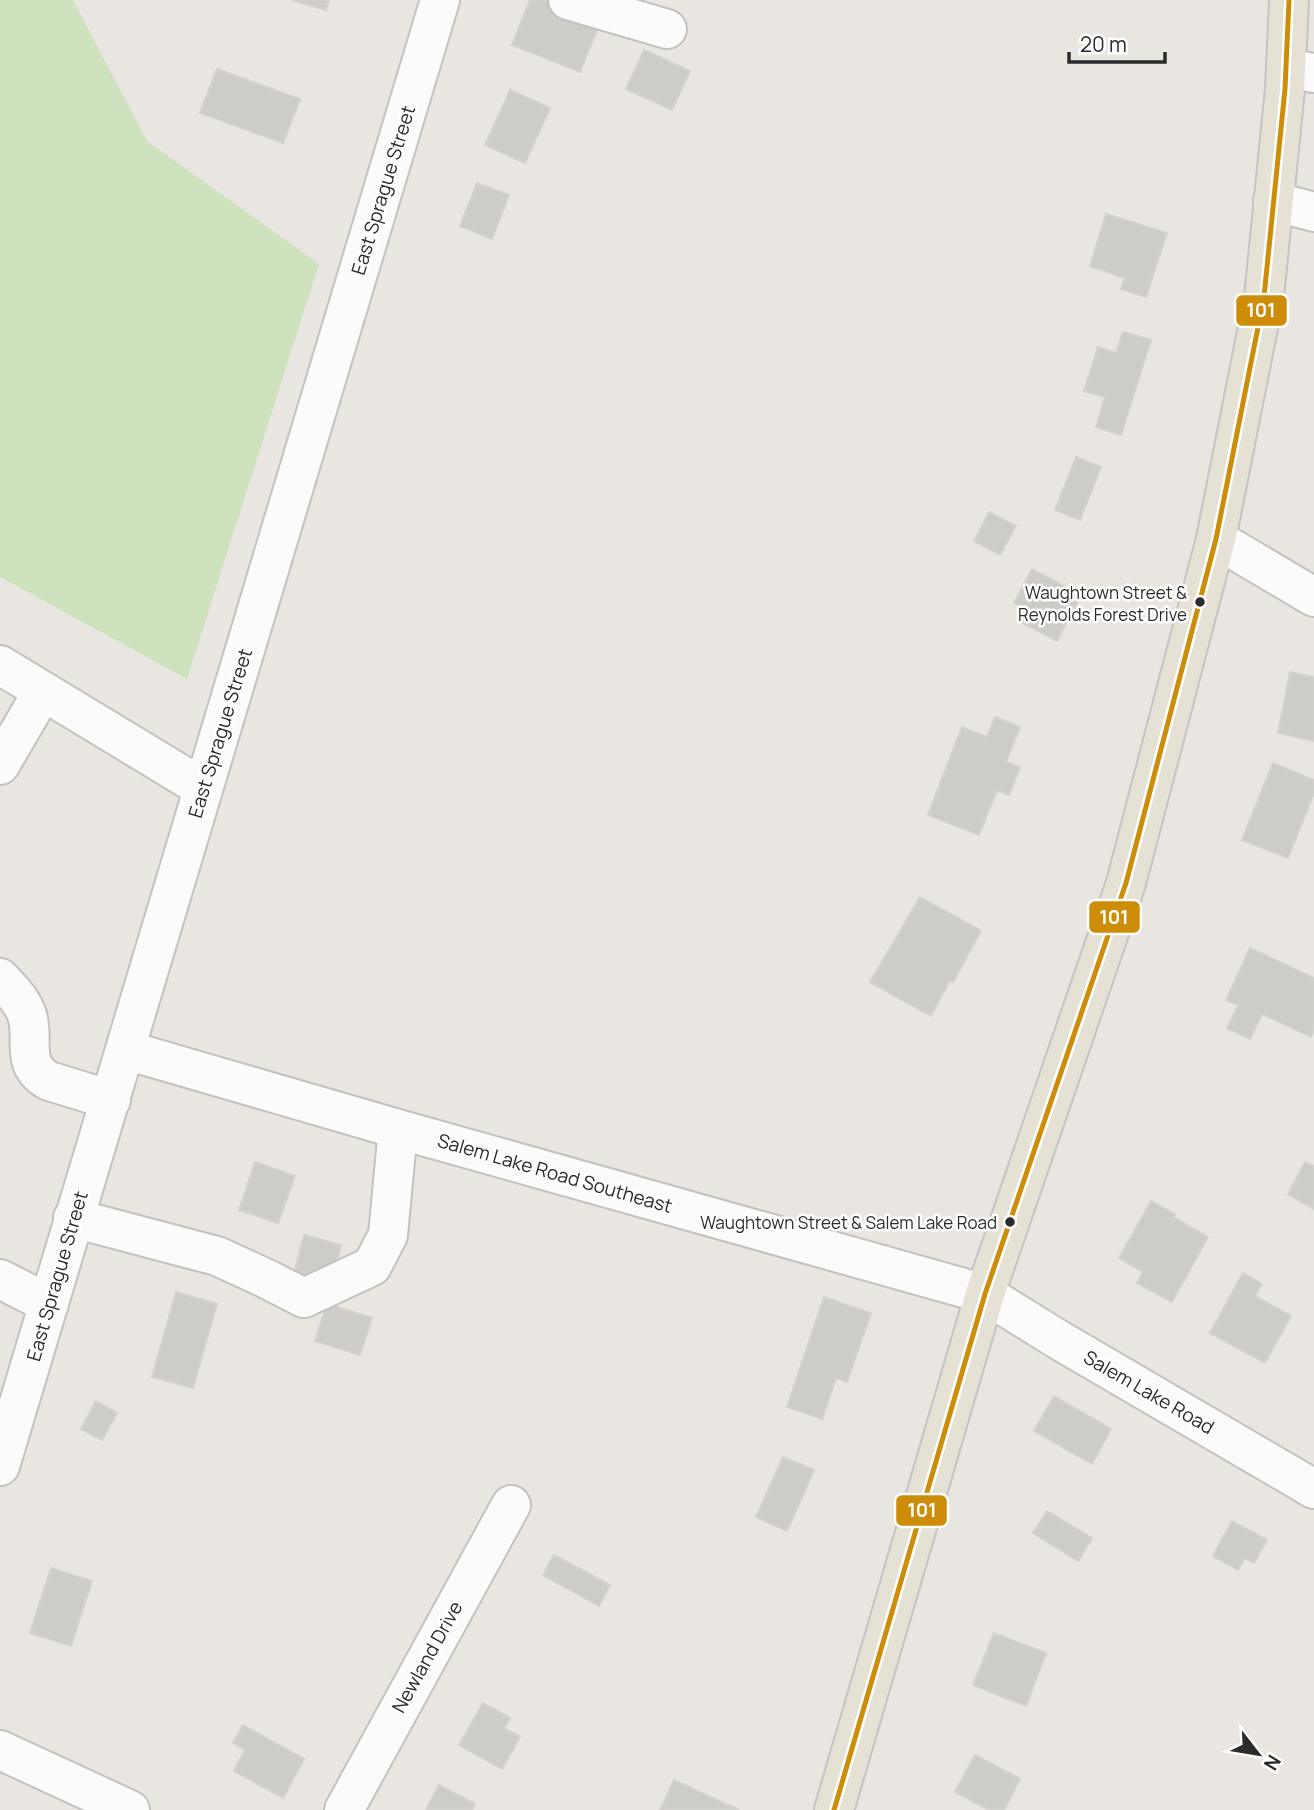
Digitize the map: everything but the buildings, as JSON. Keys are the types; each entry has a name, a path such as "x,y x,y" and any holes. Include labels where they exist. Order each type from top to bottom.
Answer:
{"main road":[{"path":"834,1810 985,1294 1126,883 1216,539 1264,297 1273,201 1300,70 1289,0"}],"street":[{"name":"East Sprague Street","path":"0,1466 440,0"},
{"path":"568,0 620,7 667,29"},
{"path":"1273,201 1314,212"},
{"path":"1216,539 1314,597"},
{"path":"0,665 203,788"},
{"path":"0,765 43,691"},
{"path":"0,978 22,1005 28,1017 29,1053 40,1076 111,1100"},
{"name":"Salem Lake Road Southeast","path":"126,1050 985,1294"},
{"path":"73,1218 216,1256 304,1298 372,1266 388,1235 398,1129"},
{"path":"0,1279 49,1304"},
{"name":"Salem Lake Road","path":"985,1294 1314,1489"},
{"name":"Newland Drive","path":"344,1810 511,1505"},
{"path":"0,1750 130,1810"}],"green space":[{"path":"0,0 73,0 147,141 319,264 187,679 0,577"}],"transit line":[{"name":"101","path":"834,1810 985,1294 1126,883 1216,539 1264,297 1285,89 1289,0"}],"place":[{"name":"Waughtown Street & Reynolds Forest Drive","path":"1200,602"},
{"name":"Waughtown Street & Salem Lake Road","path":"1010,1222"}]}
